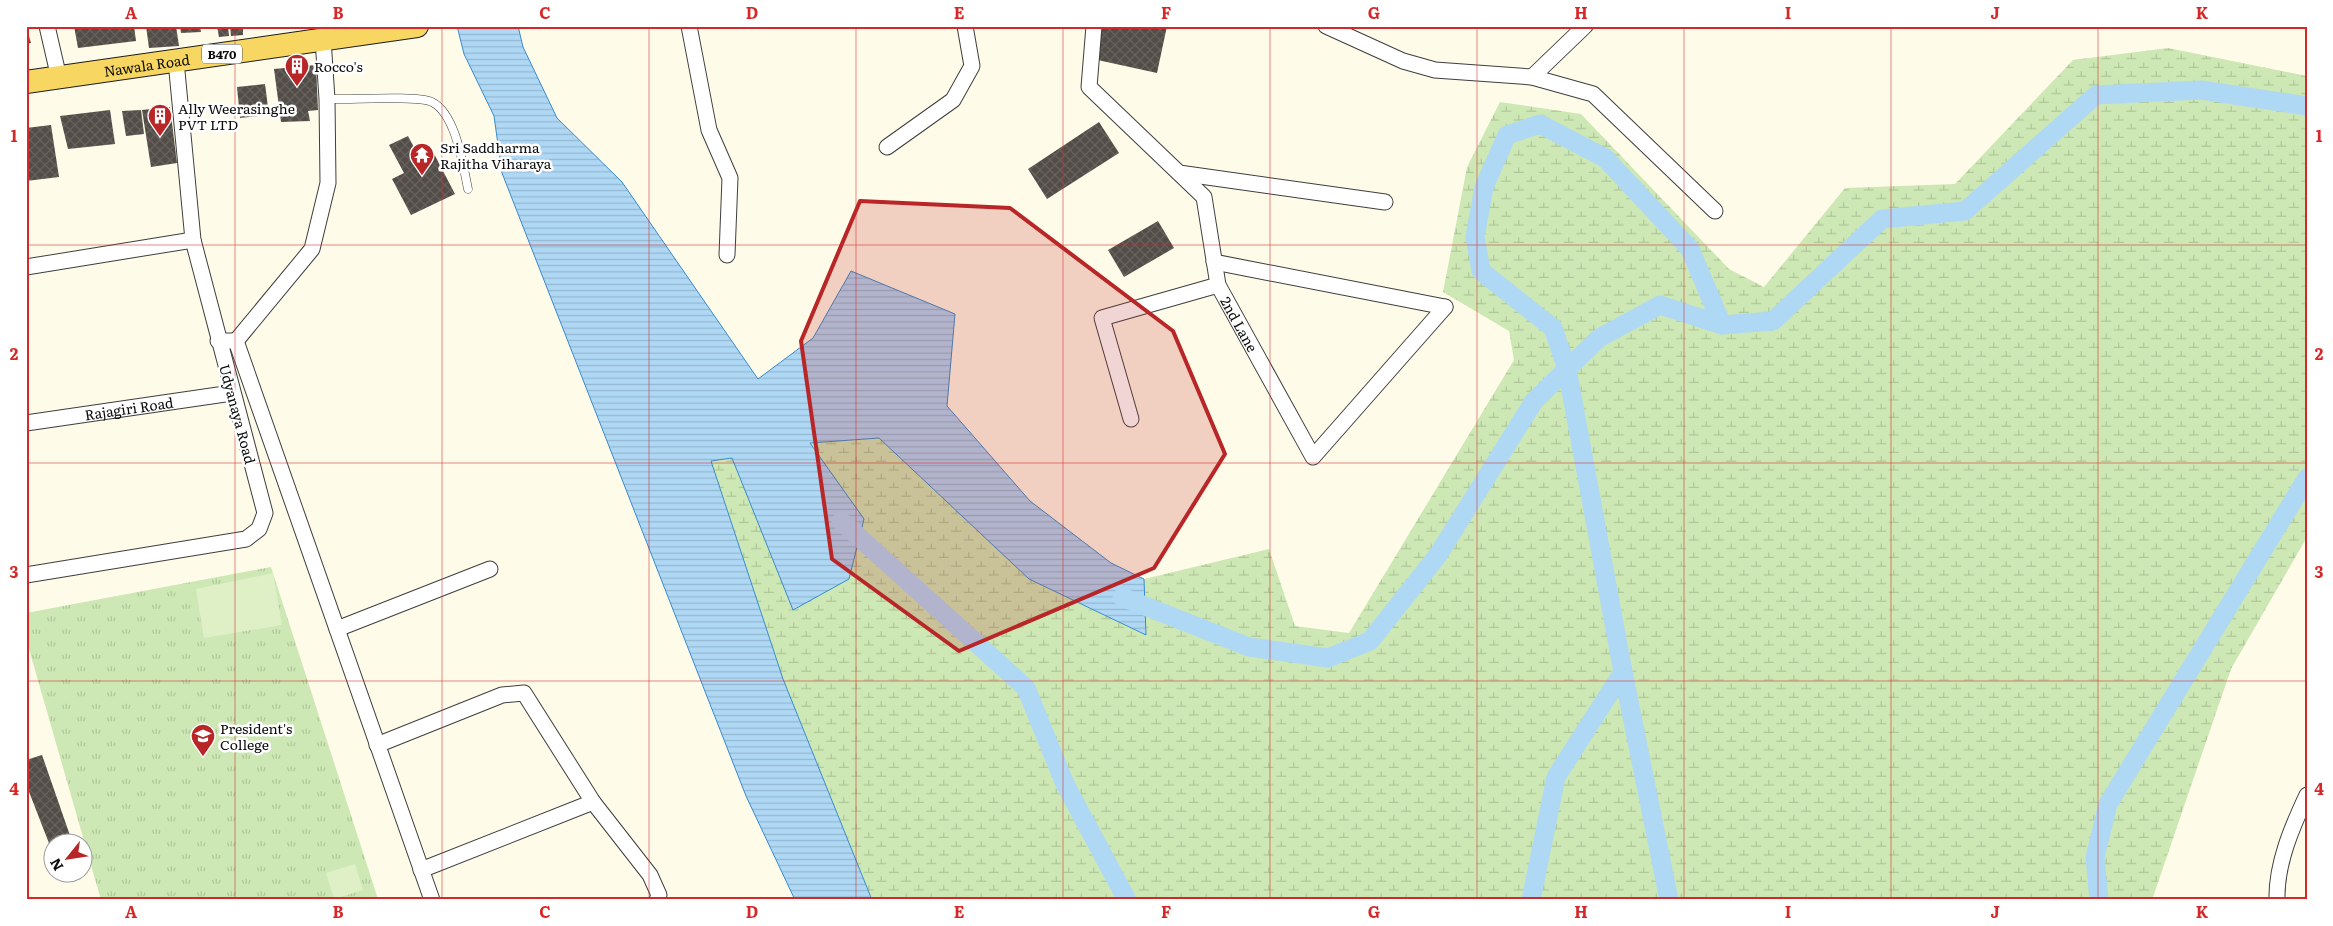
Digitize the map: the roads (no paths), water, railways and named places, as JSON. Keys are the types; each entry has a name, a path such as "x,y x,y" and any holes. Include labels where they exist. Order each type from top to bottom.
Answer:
{"main road":[{"name":"Nawala Road","path":"26,82 323,39 345,32 417,26"}],"street":[{"path":"47,26 59,78"},
{"path":"689,26 709,130 730,178 727,255"},
{"path":"887,147 953,100 972,66 965,26"},
{"name":"2nd Lane","path":"1094,26 1089,88 1204,198 1214,262 1218,285 1313,457 1446,307 1214,262"},
{"path":"1326,26 1403,61 1435,70 1532,77 1593,94 1715,211"},
{"path":"1532,77 1585,26"},
{"path":"236,341 312,250 328,183 327,99 323,39"},
{"name":"Udyanaya Road","path":"26,575 246,539 259,529 265,513 218,341 193,240 176,61"},
{"path":"1179,174 1385,202"},
{"path":"26,267 193,240"},
{"path":"1131,419 1102,318 1218,285"},
{"path":"218,341 236,341"},
{"path":"236,341 432,900"},
{"name":"Rajagiri Road","path":"26,423 232,393"},
{"path":"337,628 490,569"},
{"path":"378,745 502,695 524,693 593,802 650,875 659,895 657,900"},
{"path":"2277,900 2276,888 2291,830 2307,795"},
{"path":"421,870 593,802"}],"lane":[{"path":"327,99 413,99 431,102 445,114 457,142 468,189"}],"water":[{"path":"457,26 518,26 523,47 557,118 622,182 758,379 813,338 851,271 955,314 947,406 1030,501 1111,563 1144,579 1146,635 1029,579 879,438 810,443 864,519 849,579 793,610 732,458 711,461 783,679 872,900 795,900 746,796 502,173 494,116 464,54"}],"waterway":[{"path":"1122,597 1249,647 1328,658 1370,641 1438,555 1534,401 1599,338 1660,305 1722,325 1773,321 1882,219 1965,211 2096,95 2201,90 2307,106"},
{"path":"1531,900 1556,777 1623,672 1567,369 1553,328 1481,271 1475,237 1484,187 1507,135 1540,124 1605,158 1690,249 1722,325"},
{"path":"2099,900 2095,857 2108,804 2307,478"},
{"path":"841,521 1026,688 1065,784 1127,900"},
{"path":"1623,672 1669,900"}],"place":[{"name":"Rocco's","path":"297,87"},
{"name":"Ally Weerasinghe PVT LTD","path":"160,137"},
{"name":"Sri Saddharma Rajitha Viharaya","path":"422,176"},
{"name":"President's College","path":"203,757"}]}
